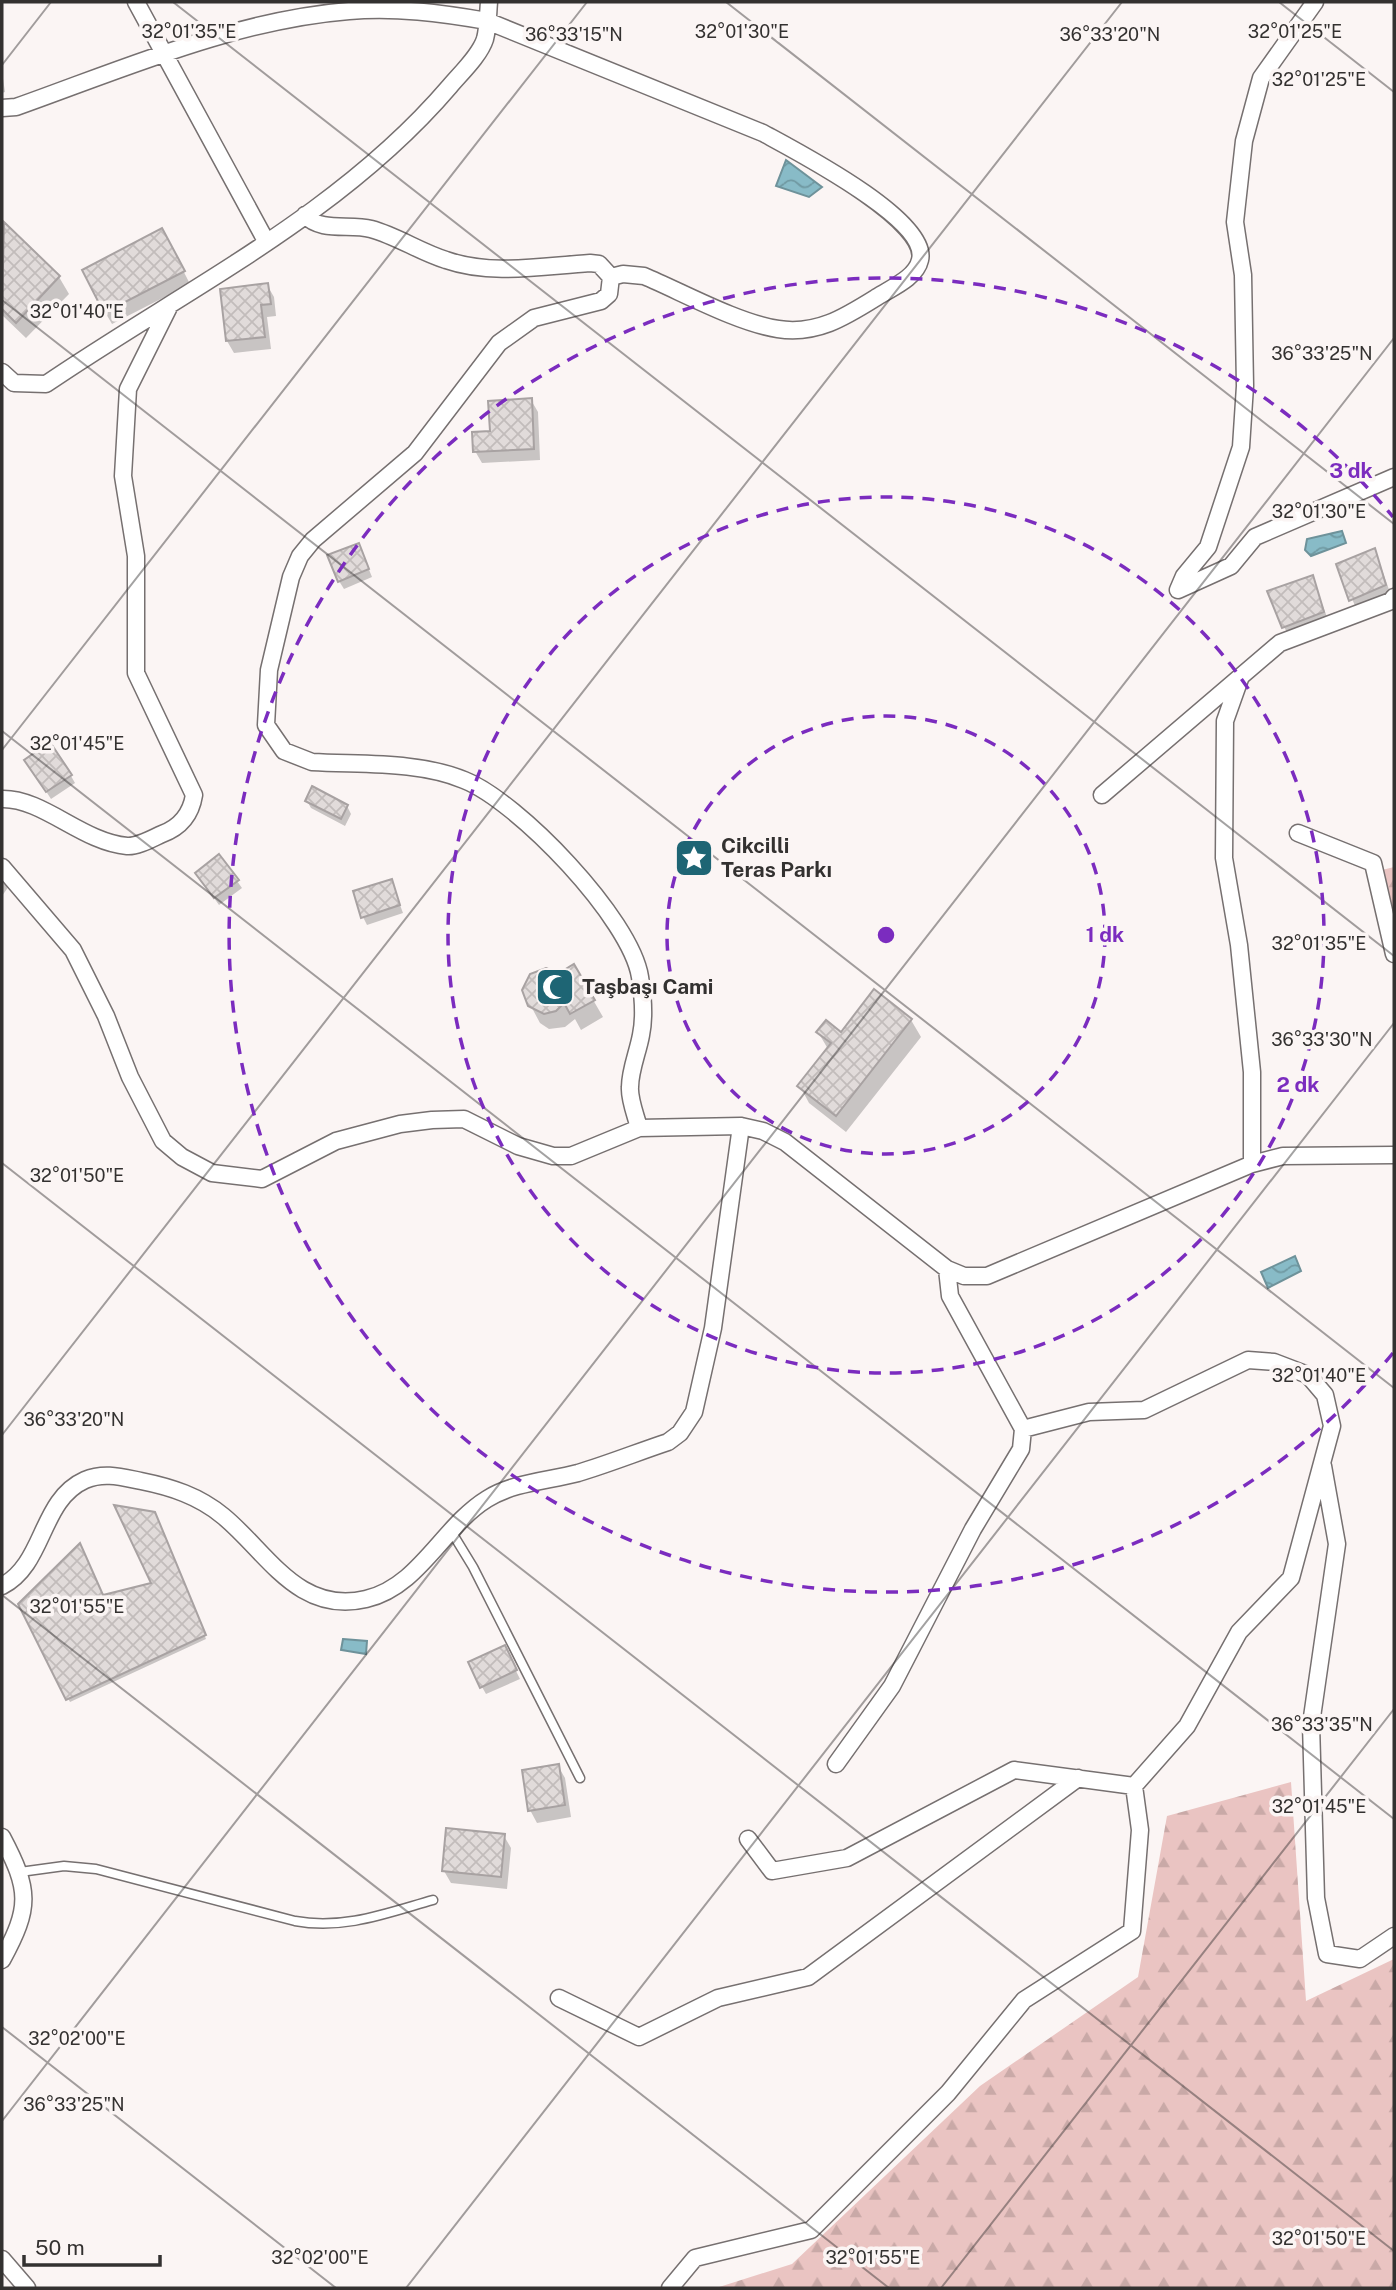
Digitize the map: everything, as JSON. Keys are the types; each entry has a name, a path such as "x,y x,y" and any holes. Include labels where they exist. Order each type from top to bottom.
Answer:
{"street":[{"path":"136,2 266,241"},
{"path":"2,372 14,383 46,384 305,215 396,144 433,106 485,40 489,2"},
{"path":"1315,2 1261,78 1244,141 1235,222 1243,275 1245,386 1241,447 1208,547 1184,576 1178,590 1231,566 1255,537 1394,477"},
{"path":"2,108 16,107 245,29 301,16 350,10 441,12 487,20 732,120 794,150 894,215 918,242 921,251 920,261 908,277 839,321 799,330 760,325 644,276 623,274 611,277"},
{"path":"305,215 316,224 374,229 446,261 478,268 505,269 590,263 599,264 611,277 609,294 601,301 534,318 499,343 448,414 415,453 313,540 290,577 269,670 266,725 273,739 296,758 312,762 434,770 493,794 519,814 610,912 630,943 640,974 642,1032 629,1088 639,1128"},
{"path":"2,799 18,798 74,830 128,847 175,830 192,810 194,795 136,673 136,556 123,476 128,389 170,305"},
{"path":"1102,794 1280,643 1391,601 1394,597"},
{"path":"1241,676 1225,720 1224,858 1239,945 1252,1072 1252,1164"},
{"path":"1298,834 1373,863 1394,954"},
{"path":"2,867 73,950 106,1016 130,1077 163,1141 182,1157 212,1172 262,1179 336,1141 400,1124 432,1120 464,1119 518,1146 553,1156 572,1156 639,1128 741,1126 763,1131 785,1142 947,1269 964,1276 987,1276 1252,1164 1283,1156 1394,1155"},
{"path":"2,1586 20,1573 33,1556 55,1507 66,1493 81,1482 110,1474 170,1486 196,1498 222,1514 298,1589 318,1598 340,1602 366,1599 391,1589 485,1500 505,1489 579,1472 668,1442 688,1423 694,1412 713,1328 741,1126"},
{"path":"836,1765 892,1686 973,1530 1021,1449 1023,1429 950,1296 947,1269"},
{"path":"670,2288 695,2258 811,2230 948,2093 1024,2000 1132,1931 1140,1830 1134,1786 1187,1726 1239,1632 1291,1578 1332,1426 1325,1395 1308,1375 1274,1362 1248,1360 1144,1410 1089,1412 1023,1429"},
{"path":"1322,1460 1337,1544 1311,1724 1316,1898 1327,1954 1360,1959 1394,1936"},
{"path":"748,1839 772,1871 846,1858 1014,1770 1134,1786"},
{"path":"559,1998 639,2037 718,1998 808,1977 1078,1778"},
{"path":"2,1837 20,1872 23,1912 18,1932 2,1960"},
{"path":"2,2259 27,2288"}],"lane":[{"path":"451,1531 473,1567 580,1778"},
{"path":"20,1872 64,1866 96,1869 295,1921 322,1924 358,1921 433,1900"}],"green space":[{"path":"1394,867 1394,923 1382,870"},
{"path":"1291,1782 1306,2001 1394,1959 1394,2288 716,2288 792,2264 980,2086 1138,1977 1167,1816"}],"water":[{"path":"786,160 822,187 809,197 776,186"},
{"path":"1342,531 1346,543 1311,556 1305,550 1307,539"},
{"path":"1295,1256 1301,1271 1268,1288 1261,1272"},
{"path":"343,1639 367,1641 366,1654 341,1650"}],"building":[{"path":"4,222 60,276 16,323 2,309"},
{"path":"162,228 185,271 104,313 82,270"},
{"path":"268,283 271,304 261,305 265,337 226,341 220,289"},
{"path":"532,398 534,449 473,452 472,432 490,431 488,401"},
{"path":"359,543 369,569 338,582 327,555"},
{"path":"1375,548 1386,585 1349,601 1336,564"},
{"path":"1313,575 1324,612 1282,628 1267,591"},
{"path":"50,742 72,775 46,792 24,760"},
{"path":"312,786 348,805 341,819 305,801"},
{"path":"219,854 239,880 214,898 195,873"},
{"path":"392,879 400,905 361,918 353,891"},
{"name":"Taşbaşı Cami","path":"574,964 595,1000 570,1014 564,1003 556,1011 544,1014 528,1006 522,990 530,974 546,968 559,973"},
{"path":"874,989 912,1019 836,1116 797,1086 831,1043 816,1032 826,1020 841,1032"},
{"path":"114,1505 155,1512 206,1635 66,1700 18,1604 80,1543 103,1595 151,1583"},
{"path":"505,1645 517,1670 480,1688 468,1662"},
{"path":"559,1764 565,1805 528,1811 522,1770"},
{"path":"446,1828 505,1834 501,1877 442,1871"}],"place":[{"name":"Cikcilli Teras Parkı","path":"694,858"},
{"name":"Taşbaşı Cami","path":"555,987"}]}
